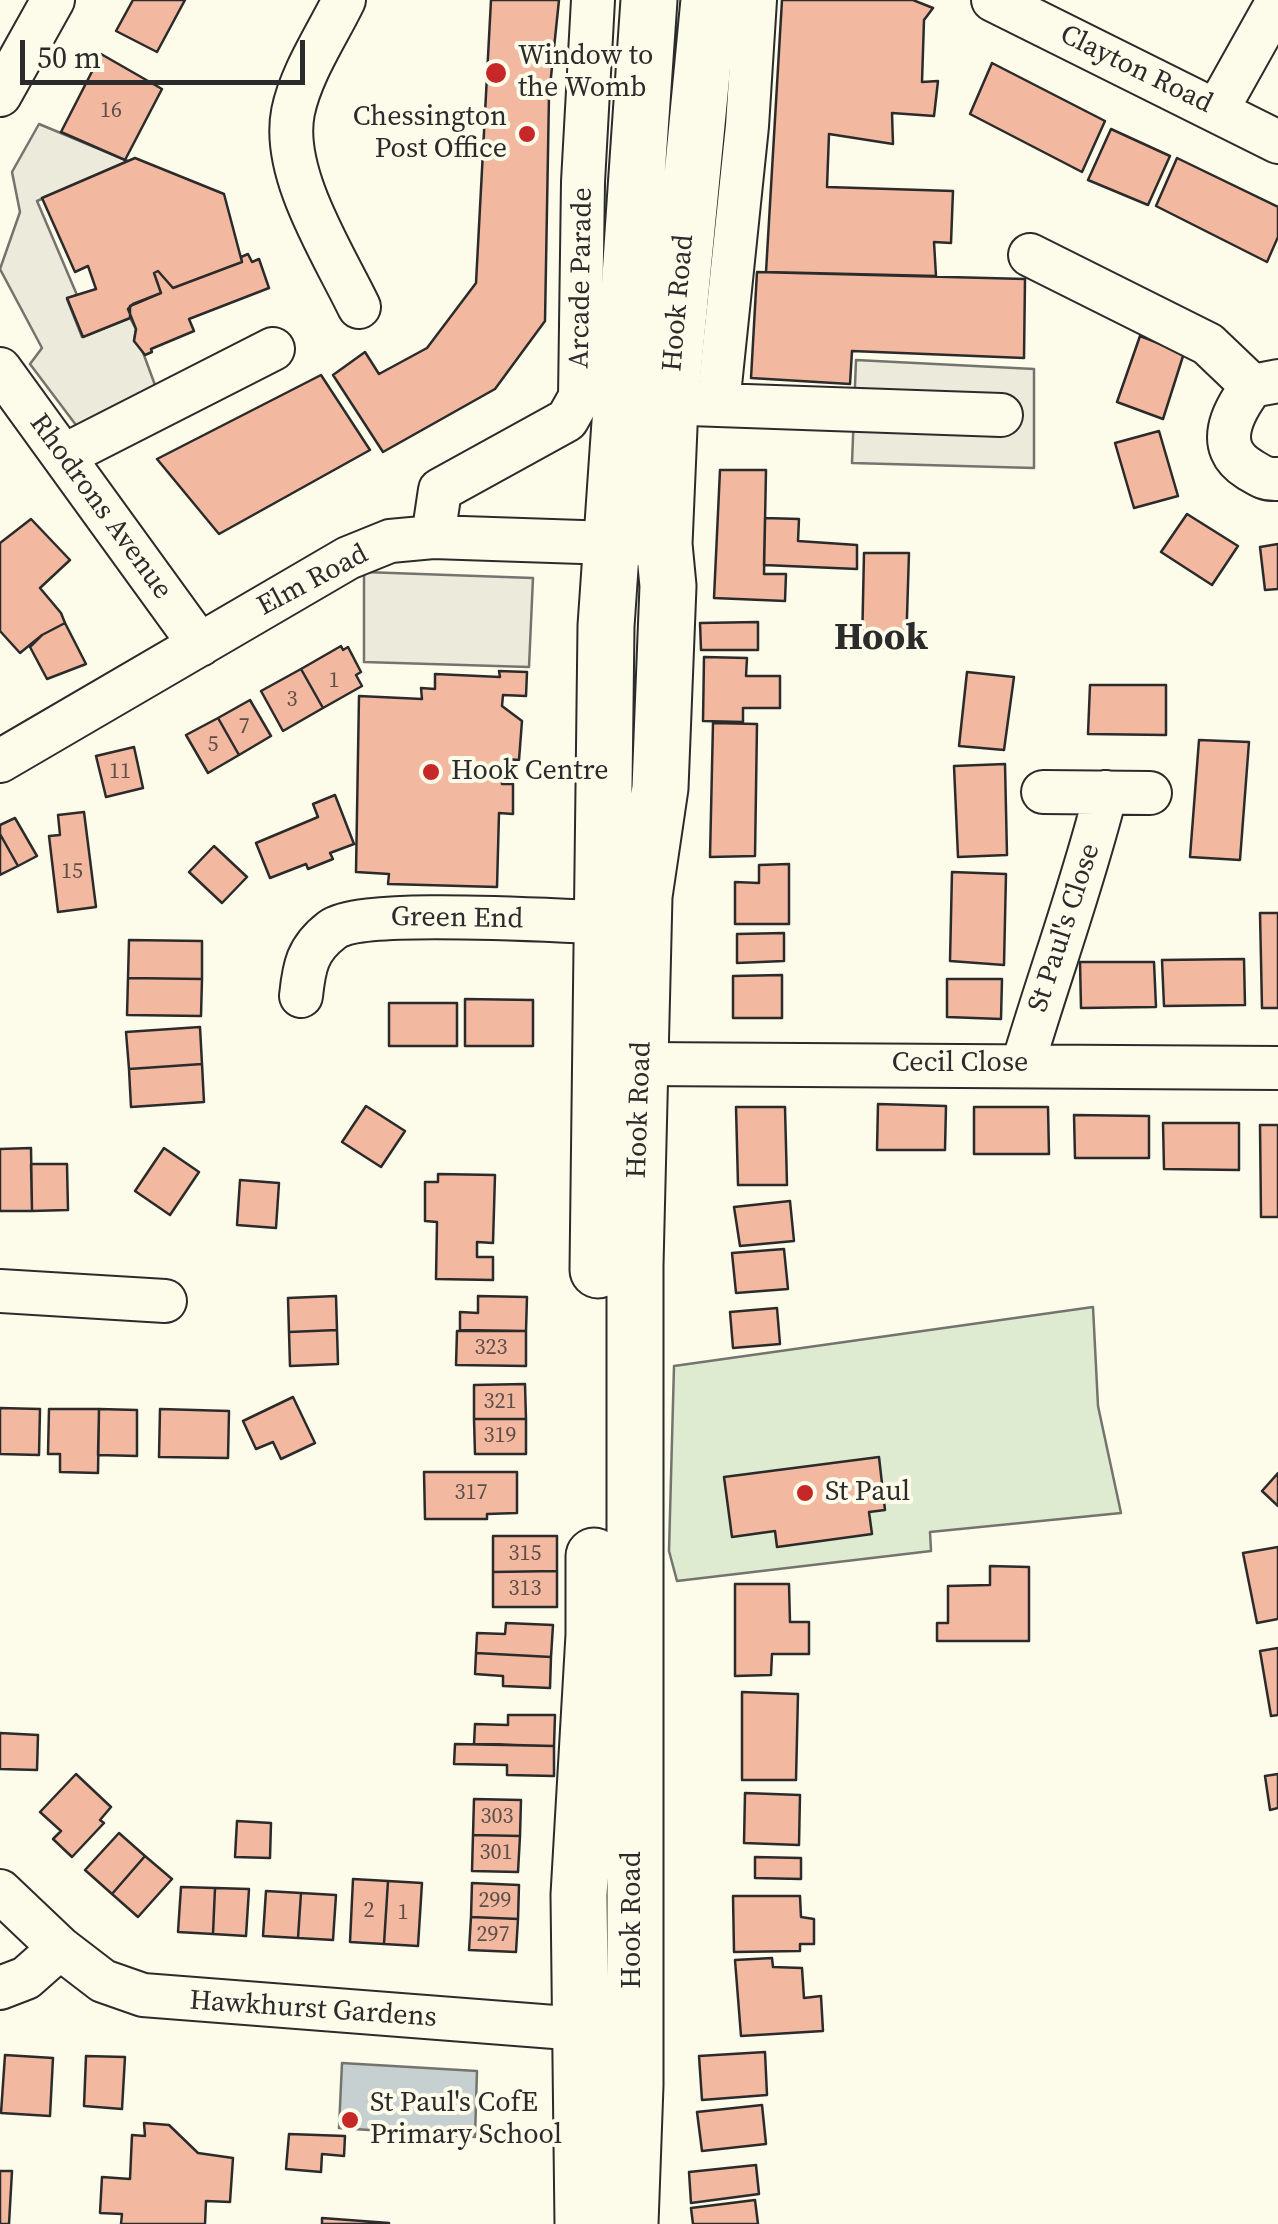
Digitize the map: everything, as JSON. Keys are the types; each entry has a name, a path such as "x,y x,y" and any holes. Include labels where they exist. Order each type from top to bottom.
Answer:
{"highway":[{"name":"Hook Road","path":"582,2224 579,1896 594,1636 600,922 610,543 650,0"},
{"name":"Hook Road","path":"630,2224 635,2085 635,1265 644,896 660,788 668,586 664,544 694,404 710,0"}],"street":[{"path":"0,95 53,0"},
{"path":"344,0 300,89 292,127 303,191 359,307"},
{"name":"Arcade Parade","path":"433,538 440,490 567,420 580,397 583,182 593,0"},
{"path":"756,0 747,126 694,404 1001,416"},
{"name":"Clayton Road","path":"993,0 1278,142"},
{"path":"1217,110 1278,1"},
{"path":"1030,254 1208,344 1265,384 1234,410 1227,436 1239,463 1267,480 1278,479"},
{"path":"63,456 273,350"},
{"name":"Rhodrons Avenue","path":"0,369 200,644"},
{"name":"Elm Road","path":"0,761 348,558 390,541 433,538 664,544"},
{"path":"1043,792 1150,792"},
{"name":"St Paul's Close","path":"1023,1064 1086,874 1106,792"},
{"name":"Green End","path":"301,996 305,960 334,928 378,918 600,922"},
{"name":"Cecil Close","path":"642,1064 1278,1068"},
{"path":"0,1291 165,1302"},
{"name":"Hawkhurst Gardens","path":"0,1891 103,1982 144,1995 580,2029"},
{"path":"0,1988 26,1978 60,1948"}],"green space":[{"path":"1093,1307 1098,1406 1121,1513 930,1532 931,1551 677,1581 669,1551 674,1366"}],"shaded area":[{"path":"39,124 128,161 37,201 77,295 67,299 82,337 130,318 136,329 134,341 141,347 155,385 79,429 30,364 42,348 0,269 20,212 12,172"},
{"path":"856,360 1034,369 1034,468 852,463"},
{"path":"364,572 533,578 529,667 364,662"},
{"path":"342,2063 477,2071 475,2137 339,2128"}],"building":[{"path":"133,0 185,0 157,52 116,31"},
{"path":"491,0 559,0 549,96 545,321 495,389 383,452 333,375 365,352 379,374 427,348 476,283"},
{"path":"782,0 913,0 933,8 924,20 922,82 938,81 934,116 892,113 893,144 829,134 827,187 953,191 951,243 934,242 936,276 766,272"},
{"path":"101,54 162,89 125,160 61,132"},
{"path":"992,63 1105,121 1082,172 970,114"},
{"path":"1111,129 1170,156 1148,205 1088,180"},
{"path":"135,158 224,194 242,262 173,288 158,271 154,273 161,293 130,306 130,318 83,337 67,298 96,289 88,266 75,272 42,198"},
{"path":"1177,158 1278,207 1278,237 1267,262 1156,206"},
{"path":"248,254 252,262 259,259 269,288 189,319 194,331 145,355 134,341 136,329 128,309 161,293 154,273 158,271 173,288 242,262 241,257"},
{"path":"757,272 1025,279 1024,358 852,351 850,384 751,378"},
{"path":"1140,336 1184,353 1163,419 1117,402"},
{"path":"321,375 370,450 219,534 157,459"},
{"path":"1159,431 1178,496 1134,508 1115,443"},
{"path":"720,470 766,470 764,574 786,574 785,601 714,598"},
{"path":"1187,514 1238,546 1212,585 1161,552"},
{"path":"765,518 799,519 798,541 857,545 857,569 764,565"},
{"path":"31,519 70,560 40,588 65,623 20,653 0,631 0,543"},
{"path":"1278,544 1278,589 1265,590 1260,547"},
{"path":"864,553 909,553 906,648 862,647"},
{"path":"758,622 758,650 701,650 700,623"},
{"path":"65,623 86,664 47,679 30,647 42,635"},
{"path":"341,646 343,650 348,647 361,672 356,675 362,686 323,708 301,669"},
{"path":"704,657 747,658 746,676 780,676 780,708 743,708 743,722 703,721"},
{"path":"301,669 323,708 283,731 261,691"},
{"name":"Hook Centre","path":"499,671 527,672 526,696 503,695 502,706 522,721 519,760 505,759 502,784 513,784 513,814 499,813 497,887 388,884 389,874 356,872 359,696 422,699 421,688 435,689 435,674 500,677"},
{"path":"967,672 1014,677 1004,750 959,746"},
{"path":"1090,685 1166,685 1166,735 1088,734"},
{"path":"250,700 271,736 239,755 218,718"},
{"path":"218,718 239,755 208,773 186,735"},
{"path":"713,723 757,724 755,856 710,857"},
{"path":"1199,740 1249,742 1240,860 1190,857"},
{"path":"134,747 143,788 106,797 96,756"},
{"path":"1005,764 1007,855 958,857 954,766"},
{"path":"335,795 354,844 330,853 333,859 308,869 306,864 270,878 256,843 318,817 313,804"},
{"path":"84,812 96,907 58,912 49,836 60,835 58,815"},
{"path":"15,818 37,856 18,866 0,834 0,825"},
{"path":"0,834 18,866 0,875"},
{"path":"214,846 247,877 222,903 189,872"},
{"path":"789,864 789,924 735,924 735,882 759,883 759,865"},
{"path":"952,872 1006,874 1004,965 950,961"},
{"path":"1260,913 1278,913 1278,1008 1262,1008"},
{"path":"784,933 784,961 737,963 737,934"},
{"path":"129,940 202,941 202,979 128,978"},
{"path":"1244,959 1245,1005 1164,1006 1162,960"},
{"path":"1080,962 1154,962 1156,1007 1081,1008"},
{"path":"782,975 782,1018 733,1018 733,976"},
{"path":"128,978 202,979 201,1016 127,1015"},
{"path":"947,979 1002,979 1001,1019 947,1017"},
{"path":"465,999 533,1000 533,1046 465,1046"},
{"path":"389,1003 457,1003 457,1046 389,1046"},
{"path":"200,1027 202,1064 129,1069 126,1032"},
{"path":"202,1064 204,1102 131,1107 129,1069"},
{"path":"878,1104 946,1106 945,1150 877,1150"},
{"path":"366,1106 405,1131 381,1167 342,1142"},
{"path":"736,1107 785,1107 787,1185 738,1185"},
{"path":"974,1107 1048,1107 1049,1154 974,1154"},
{"path":"1074,1115 1149,1116 1149,1158 1075,1158"},
{"path":"1163,1123 1239,1123 1239,1170 1164,1169"},
{"path":"1260,1125 1278,1125 1278,1217 1261,1217"},
{"path":"31,1148 32,1211 0,1211 0,1149"},
{"path":"164,1148 199,1172 170,1215 135,1191"},
{"path":"31,1164 67,1164 68,1210 32,1211"},
{"path":"438,1174 495,1175 493,1243 477,1242 477,1257 493,1257 493,1280 436,1279 437,1222 425,1221 425,1182 438,1182"},
{"path":"240,1180 279,1183 276,1228 237,1225"},
{"path":"790,1201 794,1241 740,1246 734,1207"},
{"path":"784,1249 788,1289 736,1293 732,1253"},
{"path":"336,1296 337,1330 289,1332 288,1298"},
{"path":"478,1296 527,1297 526,1331 460,1330 460,1312 478,1313"},
{"path":"777,1308 780,1344 733,1348 730,1312"},
{"path":"337,1330 338,1364 290,1366 289,1332"},
{"path":"457,1331 526,1331 526,1366 456,1365"},
{"path":"525,1384 526,1419 474,1419 474,1385"},
{"path":"293,1397 315,1443 281,1459 273,1442 256,1449 243,1421"},
{"path":"0,1408 40,1409 39,1455 0,1454"},
{"path":"49,1409 99,1409 98,1473 60,1472 60,1454 48,1454"},
{"path":"99,1409 137,1410 137,1456 98,1455"},
{"path":"160,1409 229,1411 228,1458 159,1457"},
{"path":"474,1419 526,1419 526,1454 475,1454"},
{"name":"St Paul","path":"879,1457 885,1510 869,1512 872,1534 777,1547 775,1531 732,1537 724,1477"},
{"path":"424,1472 517,1472 517,1513 487,1514 487,1519 425,1519"},
{"path":"1278,1473 1278,1506 1262,1491"},
{"path":"493,1536 557,1536 557,1571 493,1572"},
{"path":"1278,1547 1278,1619 1257,1623 1243,1553"},
{"path":"990,1566 1029,1567 1029,1641 937,1641 937,1623 948,1623 948,1586 990,1585"},
{"path":"557,1571 557,1607 493,1607 493,1572"},
{"path":"735,1584 789,1584 790,1622 809,1622 809,1654 772,1654 771,1675 735,1676"},
{"path":"506,1623 553,1625 551,1657 476,1653 477,1633 505,1634"},
{"path":"1278,1648 1278,1715 1271,1716 1260,1651"},
{"path":"476,1653 551,1657 550,1688 503,1686 503,1676 475,1674"},
{"path":"742,1692 798,1694 796,1780 742,1780"},
{"path":"508,1715 555,1715 554,1746 474,1744 475,1724 508,1725"},
{"path":"0,1733 38,1735 37,1770 0,1769"},
{"path":"455,1744 554,1746 554,1776 507,1775 507,1765 454,1764"},
{"path":"76,1774 111,1807 100,1820 104,1823 72,1857 53,1839 61,1831 40,1812"},
{"path":"1278,1774 1278,1808 1270,1810 1265,1776"},
{"path":"745,1793 800,1795 799,1845 744,1843"},
{"path":"474,1799 521,1800 520,1836 473,1835"},
{"path":"237,1821 271,1823 270,1858 235,1857"},
{"path":"119,1833 145,1856 112,1894 85,1870"},
{"path":"473,1835 520,1836 518,1872 472,1871"},
{"path":"145,1856 172,1879 138,1917 112,1894"},
{"path":"755,1857 801,1858 801,1879 755,1878"},
{"path":"353,1879 388,1881 384,1944 350,1942"},
{"path":"388,1881 422,1883 418,1946 384,1944"},
{"path":"472,1883 519,1885 518,1919 471,1917"},
{"path":"181,1887 215,1888 213,1934 178,1932"},
{"path":"215,1888 249,1889 246,1936 213,1934"},
{"path":"266,1891 301,1893 298,1938 263,1936"},
{"path":"301,1893 336,1895 333,1940 298,1938"},
{"path":"733,1896 800,1896 801,1917 814,1919 814,1944 800,1944 800,1951 734,1952"},
{"path":"471,1917 518,1919 516,1952 469,1950"},
{"path":"772,1958 773,1967 802,1968 804,1998 821,1996 823,2031 741,2036 735,1960"},
{"path":"765,2052 767,2095 702,2100 699,2056"},
{"path":"5,2055 53,2058 50,2116 1,2113"},
{"path":"86,2056 125,2057 122,2109 84,2106"},
{"path":"762,2105 766,2144 702,2151 697,2112"},
{"path":"144,2123 169,2125 198,2153 233,2158 230,2202 206,2201 205,2224 121,2224 122,2214 100,2213 102,2177 130,2179 132,2135 145,2136"},
{"path":"289,2134 345,2136 344,2156 322,2154 321,2172 286,2169"},
{"path":"756,2165 759,2194 691,2203 689,2172"},
{"path":"0,2171 12,2171 9,2224 0,2224"},
{"path":"755,2200 758,2224 693,2224 691,2208"},
{"path":"322,2218 389,2223 389,2224 322,2224"}],"place":[{"name":"Window to the Womb","path":"496,73"},
{"name":"Chessington Post Office","path":"527,134"},
{"name":"Hook Centre","path":"431,772"},
{"name":"St Paul","path":"805,1493"},
{"name":"St Paul's CofE Primary School","path":"350,2120"}],"district":[{"name":"Hook","path":"881,639"}]}
